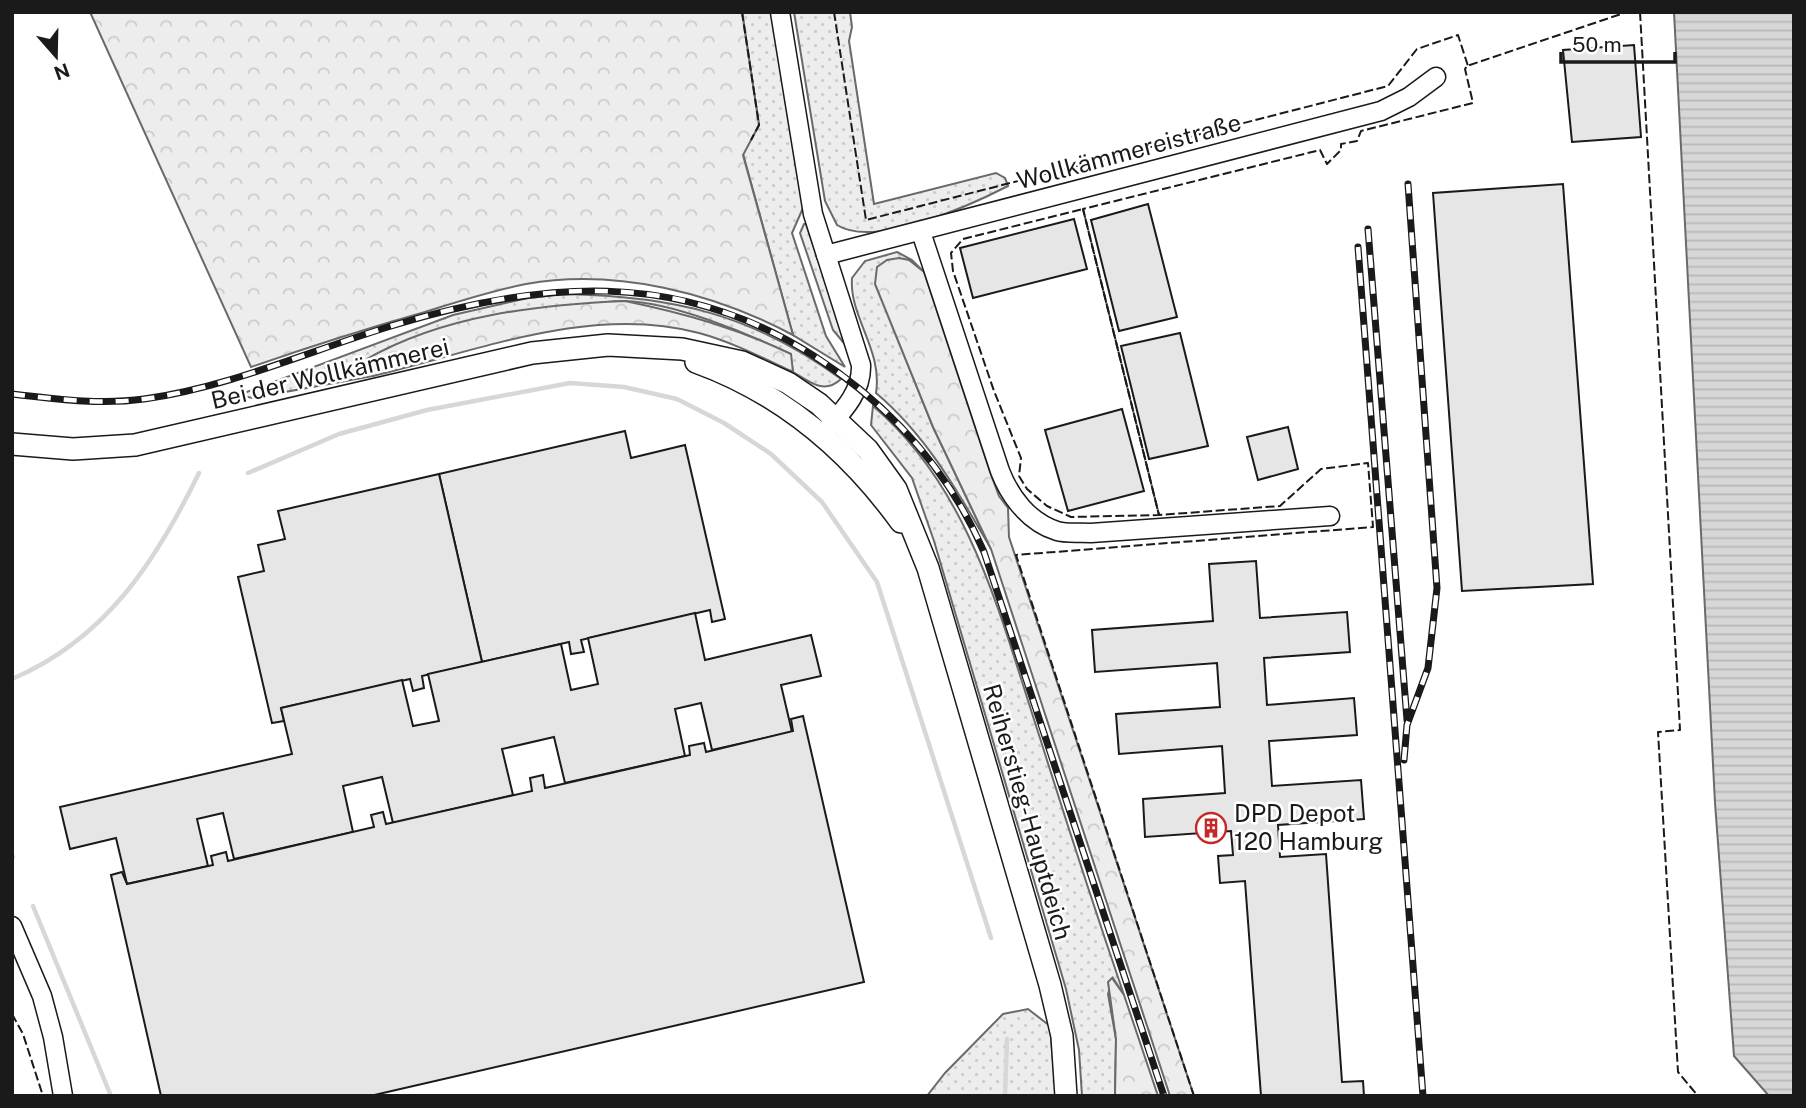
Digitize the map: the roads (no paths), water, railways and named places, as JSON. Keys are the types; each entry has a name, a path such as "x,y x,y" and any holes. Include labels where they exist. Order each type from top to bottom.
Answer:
{"main road":[{"name":"Bei der Wollkämmerei","path":"12,444 73,449 135,445 532,353 584,345 682,349 742,362 788,383 829,427 868,450 896,489 918,547"},
{"name":"Reiherstieg-Hauptdeich","path":"918,547 935,589 1050,985 1062,1036 1066,1096"}],"street":[{"path":"780,12 813,214 861,365 861,382 829,427"},
{"name":"Wollkämmereistraße","path":"826,255 1381,111 1409,97 1436,77"},
{"path":"921,232 993,455 1009,495 1033,517 1057,531 1091,533 1331,516"},
{"path":"12,926 42,996 53,1037 63,1096"}],"waterway":[{"path":"248,473 339,434 427,410 570,383 624,387 677,399 724,423 771,454 822,502 877,582 991,938"},
{"path":"12,679 75,642 125,594 165,537 199,473"},
{"path":"33,906 111,1096"},
{"path":"1005,1096 1007,1039"}],"railway":[{"path":"1404,760 1407,725 1428,668 1437,588 1408,184"},
{"path":"1368,229 1407,720"},
{"path":"1358,247 1423,1096"},
{"path":"12,394 78,401 144,399 238,377 391,326 446,311 501,299 554,293 607,291 659,296 711,308 763,328 814,356 868,396 914,441 953,493 984,552 1164,1096"}],"place":[{"name":"DPD Depot 120 Hamburg","path":"1211,828"}]}
